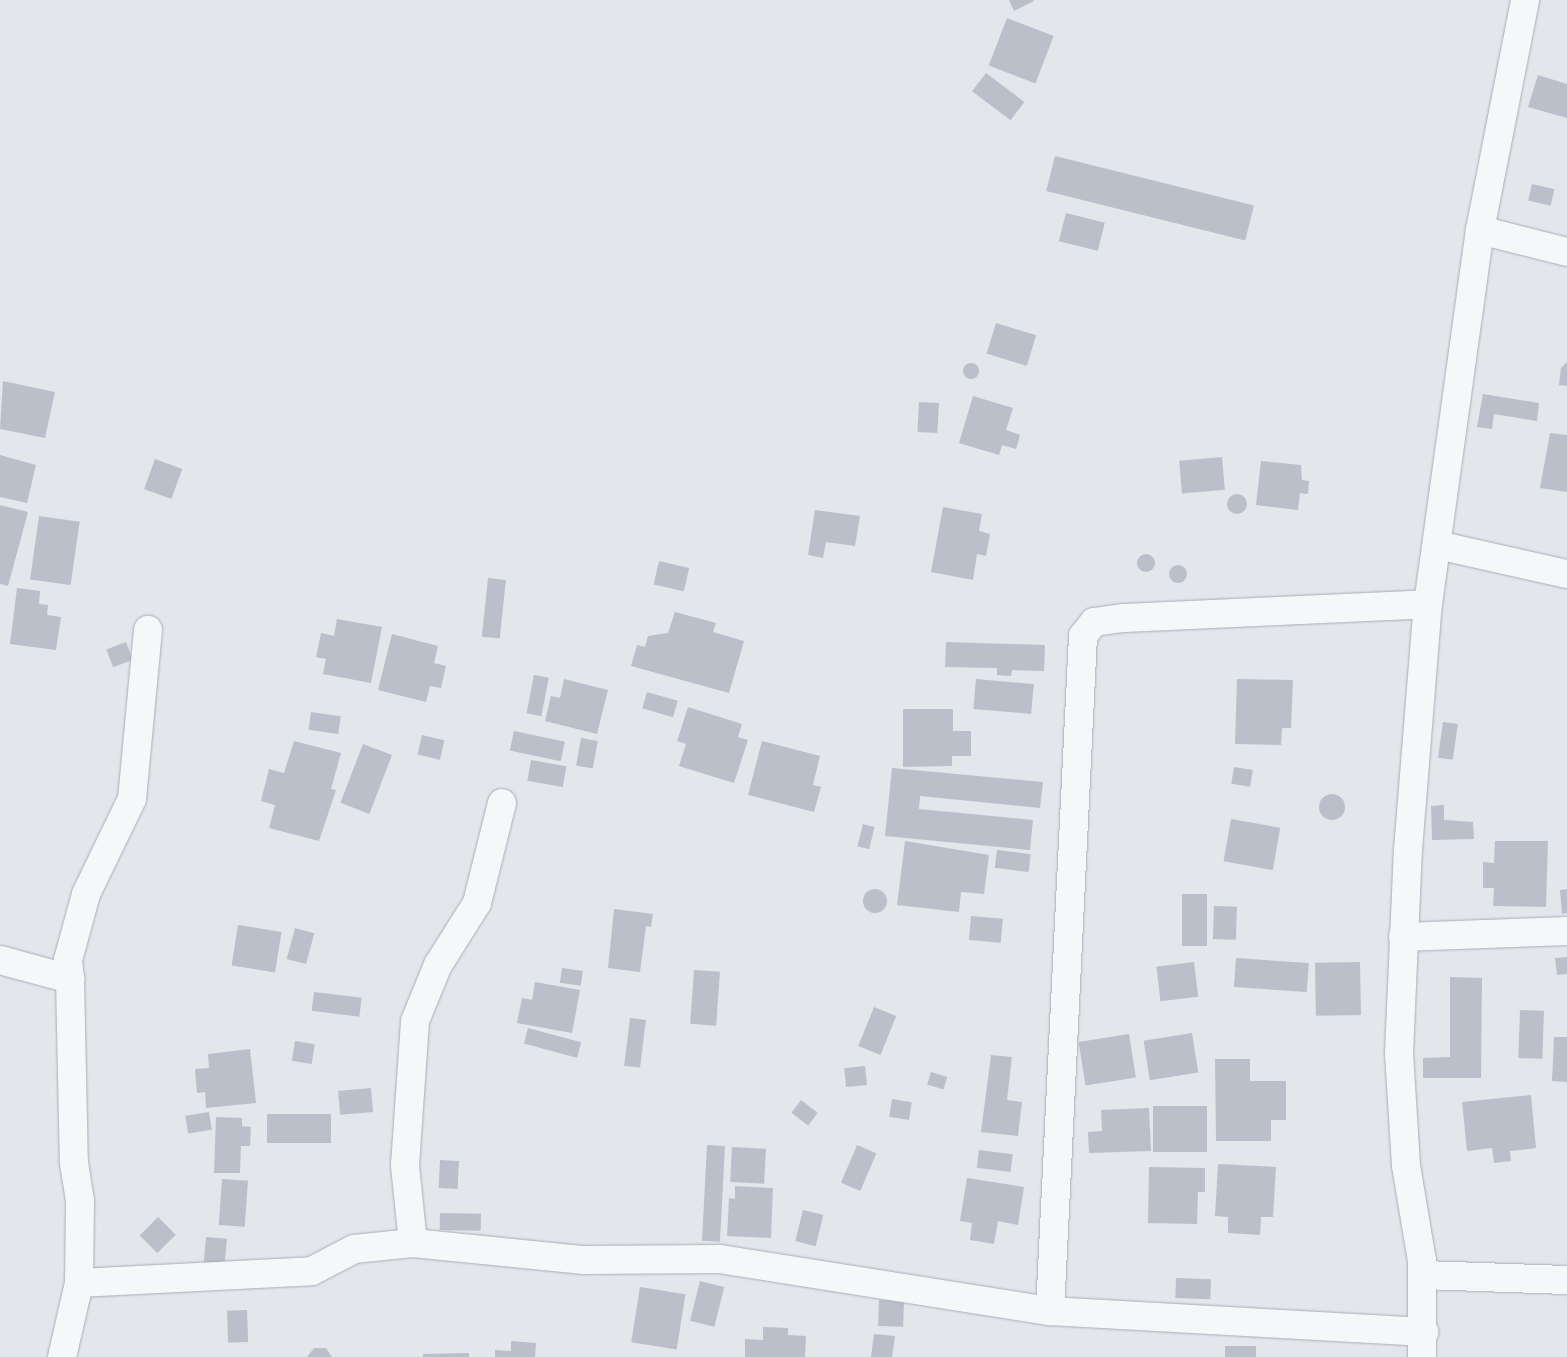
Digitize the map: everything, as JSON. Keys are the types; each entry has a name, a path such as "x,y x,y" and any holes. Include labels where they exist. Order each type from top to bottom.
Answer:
{"street":[{"path":"79,1283 312,1271 354,1249 413,1243 584,1260 720,1259 1050,1311 1423,1344 1422,1275 1406,1165 1399,1054 1403,937 1428,604 1480,230 1525,0"},
{"path":"1480,230 1567,252"},
{"path":"1437,544 1567,574"},
{"path":"1050,1311 1083,636 1094,622 1124,618 1428,604"},
{"path":"62,1357 79,1283 80,1202 74,1163 68,960 86,894 132,800 148,630"},
{"path":"413,1243 405,1165 415,1021 438,964 477,903 502,802"},
{"path":"1403,937 1567,931"},
{"path":"0,960 70,979"},
{"path":"1422,1275 1567,1280"}],"building":[{"path":"1009,0 1033,0 1034,1 1014,11"},
{"path":"1007,18 1054,36 1035,84 989,66"},
{"path":"986,73 1024,102 1010,120 972,91"},
{"path":"1538,75 1567,84 1567,118 1528,107"},
{"path":"1055,156 1254,206 1245,241 1046,191"},
{"path":"1532,184 1554,189 1551,206 1528,201"},
{"path":"1066,213 1105,223 1098,251 1059,241"},
{"path":"996,323 1036,335 1027,366 987,354"},
{"path":"1567,362 1567,386 1559,385 1561,368"},
{"path":"968,363 974,363 979,368 977,377 968,379 963,374 963,368"},
{"path":"3,381 55,392 45,438 0,429"},
{"path":"1483,394 1539,403 1537,421 1494,414 1492,429 1477,427"},
{"path":"973,396 1013,408 1006,430 1020,435 1016,449 1002,445 999,455 959,443"},
{"path":"919,402 939,403 937,433 917,432"},
{"path":"1550,433 1567,435 1567,492 1540,488"},
{"path":"0,455 36,465 27,503 0,497"},
{"path":"1222,457 1225,490 1182,494 1179,461"},
{"path":"155,459 182,469 171,499 144,489"},
{"path":"1261,461 1301,465 1302,480 1309,481 1308,494 1300,493 1298,510 1256,505"},
{"path":"1233,494 1241,494 1247,500 1247,508 1241,514 1233,514 1227,508 1227,500"},
{"path":"0,505 28,512 8,586 0,584"},
{"path":"943,507 982,514 979,531 990,534 986,556 977,554 973,580 931,572"},
{"path":"815,510 860,516 855,546 826,542 823,558 808,555"},
{"path":"39,516 80,522 71,585 30,579"},
{"path":"1142,554 1150,554 1155,559 1153,570 1142,572 1137,567 1137,559"},
{"path":"659,561 689,568 684,591 654,584"},
{"path":"1178,565 1184,568 1187,574 1184,580 1178,583 1172,580 1169,574 1172,568"},
{"path":"488,578 506,580 500,639 482,637"},
{"path":"17,588 40,591 39,604 48,605 47,615 61,617 56,650 10,644"},
{"path":"675,612 716,623 713,632 744,641 729,693 631,666 637,645 645,647 648,636 668,633"},
{"path":"337,619 382,627 371,683 323,674 326,659 316,657 321,633 334,636"},
{"path":"392,634 438,646 434,663 446,666 441,688 430,686 426,702 378,690"},
{"path":"126,642 133,660 113,667 106,650"},
{"path":"946,642 1045,645 1044,671 1012,670 1011,676 997,675 997,668 945,667"},
{"path":"534,675 549,678 541,716 527,713"},
{"path":"564,679 608,690 597,734 545,721 551,696 560,698"},
{"path":"976,679 1034,684 1031,714 973,709"},
{"path":"1237,679 1293,680 1291,728 1282,728 1281,745 1235,744"},
{"path":"647,692 678,701 673,717 642,708"},
{"path":"688,707 742,724 738,737 748,740 734,783 679,766 686,744 677,741"},
{"path":"903,709 953,709 953,731 971,731 971,756 952,756 952,766 903,767"},
{"path":"311,712 341,716 338,734 308,730"},
{"path":"1443,722 1458,724 1453,760 1438,758"},
{"path":"514,731 565,742 561,761 510,751"},
{"path":"422,735 444,740 440,760 418,754"},
{"path":"581,738 598,741 593,769 576,766"},
{"path":"294,741 341,753 331,789 336,790 319,841 269,828 275,805 261,801 269,769 284,773"},
{"path":"762,741 820,756 813,785 821,787 814,812 748,795"},
{"path":"363,744 392,755 369,814 340,803"},
{"path":"531,760 566,766 563,787 527,781"},
{"path":"1234,767 1253,770 1250,787 1231,784"},
{"path":"892,768 1043,782 1040,808 920,796 919,809 1033,820 1030,850 885,836"},
{"path":"1332,794 1341,798 1345,807 1341,816 1332,820 1323,816 1319,807 1323,798"},
{"path":"1444,805 1444,820 1473,822 1474,839 1432,840 1431,806"},
{"path":"1231,819 1280,828 1273,870 1224,861"},
{"path":"863,824 875,827 869,849 857,846"},
{"path":"905,841 989,855 984,894 961,892 959,912 897,905"},
{"path":"1495,841 1548,841 1546,907 1493,906 1494,888 1483,888 1483,862 1494,863"},
{"path":"997,850 1031,854 1029,872 995,868"},
{"path":"875,889 883,893 887,901 883,909 875,913 867,909 863,901 867,893"},
{"path":"1567,889 1567,913 1562,914 1560,890"},
{"path":"1182,894 1207,894 1207,946 1182,946"},
{"path":"1214,906 1237,907 1236,940 1213,939"},
{"path":"614,909 653,914 651,927 646,926 640,972 608,968"},
{"path":"971,916 1003,919 1001,943 969,940"},
{"path":"238,925 281,932 275,972 232,965"},
{"path":"295,928 314,933 306,964 287,959"},
{"path":"1567,957 1567,974 1557,975 1555,958"},
{"path":"1236,958 1309,963 1307,992 1234,987"},
{"path":"1194,962 1198,997 1161,1001 1156,967"},
{"path":"1360,962 1361,1015 1316,1016 1315,963"},
{"path":"562,968 583,971 581,986 560,983"},
{"path":"694,970 720,972 716,1026 690,1024"},
{"path":"1450,977 1482,978 1481,1078 1423,1078 1423,1058 1450,1057"},
{"path":"535,982 580,990 572,1033 517,1023 522,998 532,1000"},
{"path":"314,992 362,998 359,1017 312,1011"},
{"path":"874,1007 896,1016 881,1055 858,1046"},
{"path":"1520,1010 1544,1011 1542,1059 1518,1058"},
{"path":"630,1018 646,1020 640,1068 624,1066"},
{"path":"528,1028 581,1042 577,1058 524,1043"},
{"path":"1192,1033 1198,1073 1150,1080 1144,1041"},
{"path":"1129,1034 1136,1077 1086,1085 1079,1042"},
{"path":"1554,1037 1567,1037 1567,1082 1552,1081"},
{"path":"295,1041 315,1044 312,1064 292,1061"},
{"path":"250,1049 256,1103 206,1108 205,1092 197,1093 195,1069 209,1068 208,1054"},
{"path":"991,1055 1012,1057 1007,1100 1022,1102 1018,1136 981,1132"},
{"path":"1215,1059 1250,1059 1250,1081 1286,1081 1286,1120 1271,1120 1271,1141 1216,1141"},
{"path":"865,1066 867,1085 846,1087 844,1068"},
{"path":"931,1072 947,1077 943,1089 927,1084"},
{"path":"371,1088 373,1112 340,1115 338,1091"},
{"path":"1531,1095 1536,1148 1510,1151 1511,1161 1494,1163 1492,1148 1467,1151 1462,1102"},
{"path":"892,1099 912,1102 909,1120 889,1117"},
{"path":"801,1100 818,1113 808,1125 791,1113"},
{"path":"1153,1106 1207,1106 1207,1152 1153,1152"},
{"path":"1149,1108 1151,1151 1089,1153 1088,1132 1102,1131 1101,1110"},
{"path":"209,1112 212,1130 188,1134 185,1116"},
{"path":"267,1114 331,1114 331,1143 267,1143"},
{"path":"216,1117 242,1118 242,1126 251,1127 250,1146 241,1146 240,1173 214,1173"},
{"path":"707,1145 725,1146 720,1242 702,1241"},
{"path":"857,1145 876,1153 860,1191 841,1183"},
{"path":"732,1147 766,1149 764,1184 730,1182"},
{"path":"979,1150 1013,1154 1011,1172 977,1168"},
{"path":"440,1160 459,1161 458,1189 439,1188"},
{"path":"1218,1164 1276,1167 1273,1217 1261,1217 1260,1235 1228,1233 1228,1217 1215,1216"},
{"path":"1149,1167 1205,1168 1205,1192 1198,1192 1197,1224 1148,1223"},
{"path":"967,1178 1024,1187 1018,1225 998,1221 994,1244 970,1240 972,1223 960,1221"},
{"path":"222,1179 248,1181 245,1227 219,1225"},
{"path":"735,1186 773,1188 771,1238 727,1236 729,1198 735,1199"},
{"path":"803,1210 823,1215 816,1246 795,1241"},
{"path":"440,1213 481,1214 481,1231 440,1230"},
{"path":"158,1217 176,1235 157,1253 140,1235"},
{"path":"206,1237 227,1239 225,1265 204,1263"},
{"path":"1176,1278 1211,1279 1210,1299 1175,1298"},
{"path":"700,1281 724,1287 714,1327 690,1321"},
{"path":"640,1287 685,1294 677,1350 631,1342"},
{"path":"879,1300 904,1301 903,1327 878,1326"},
{"path":"247,1310 248,1342 228,1343 227,1311"},
{"path":"763,1327 788,1328 788,1335 806,1336 805,1357 745,1357 745,1339 763,1340"},
{"path":"874,1334 895,1336 892,1357 871,1357"},
{"path":"511,1341 536,1343 535,1357 495,1357 495,1350 511,1351"},
{"path":"1225,1346 1256,1346 1256,1357 1225,1357"},
{"path":"314,1348 326,1348 332,1357 307,1357"},
{"path":"469,1353 469,1357 423,1357 423,1354"}]}
